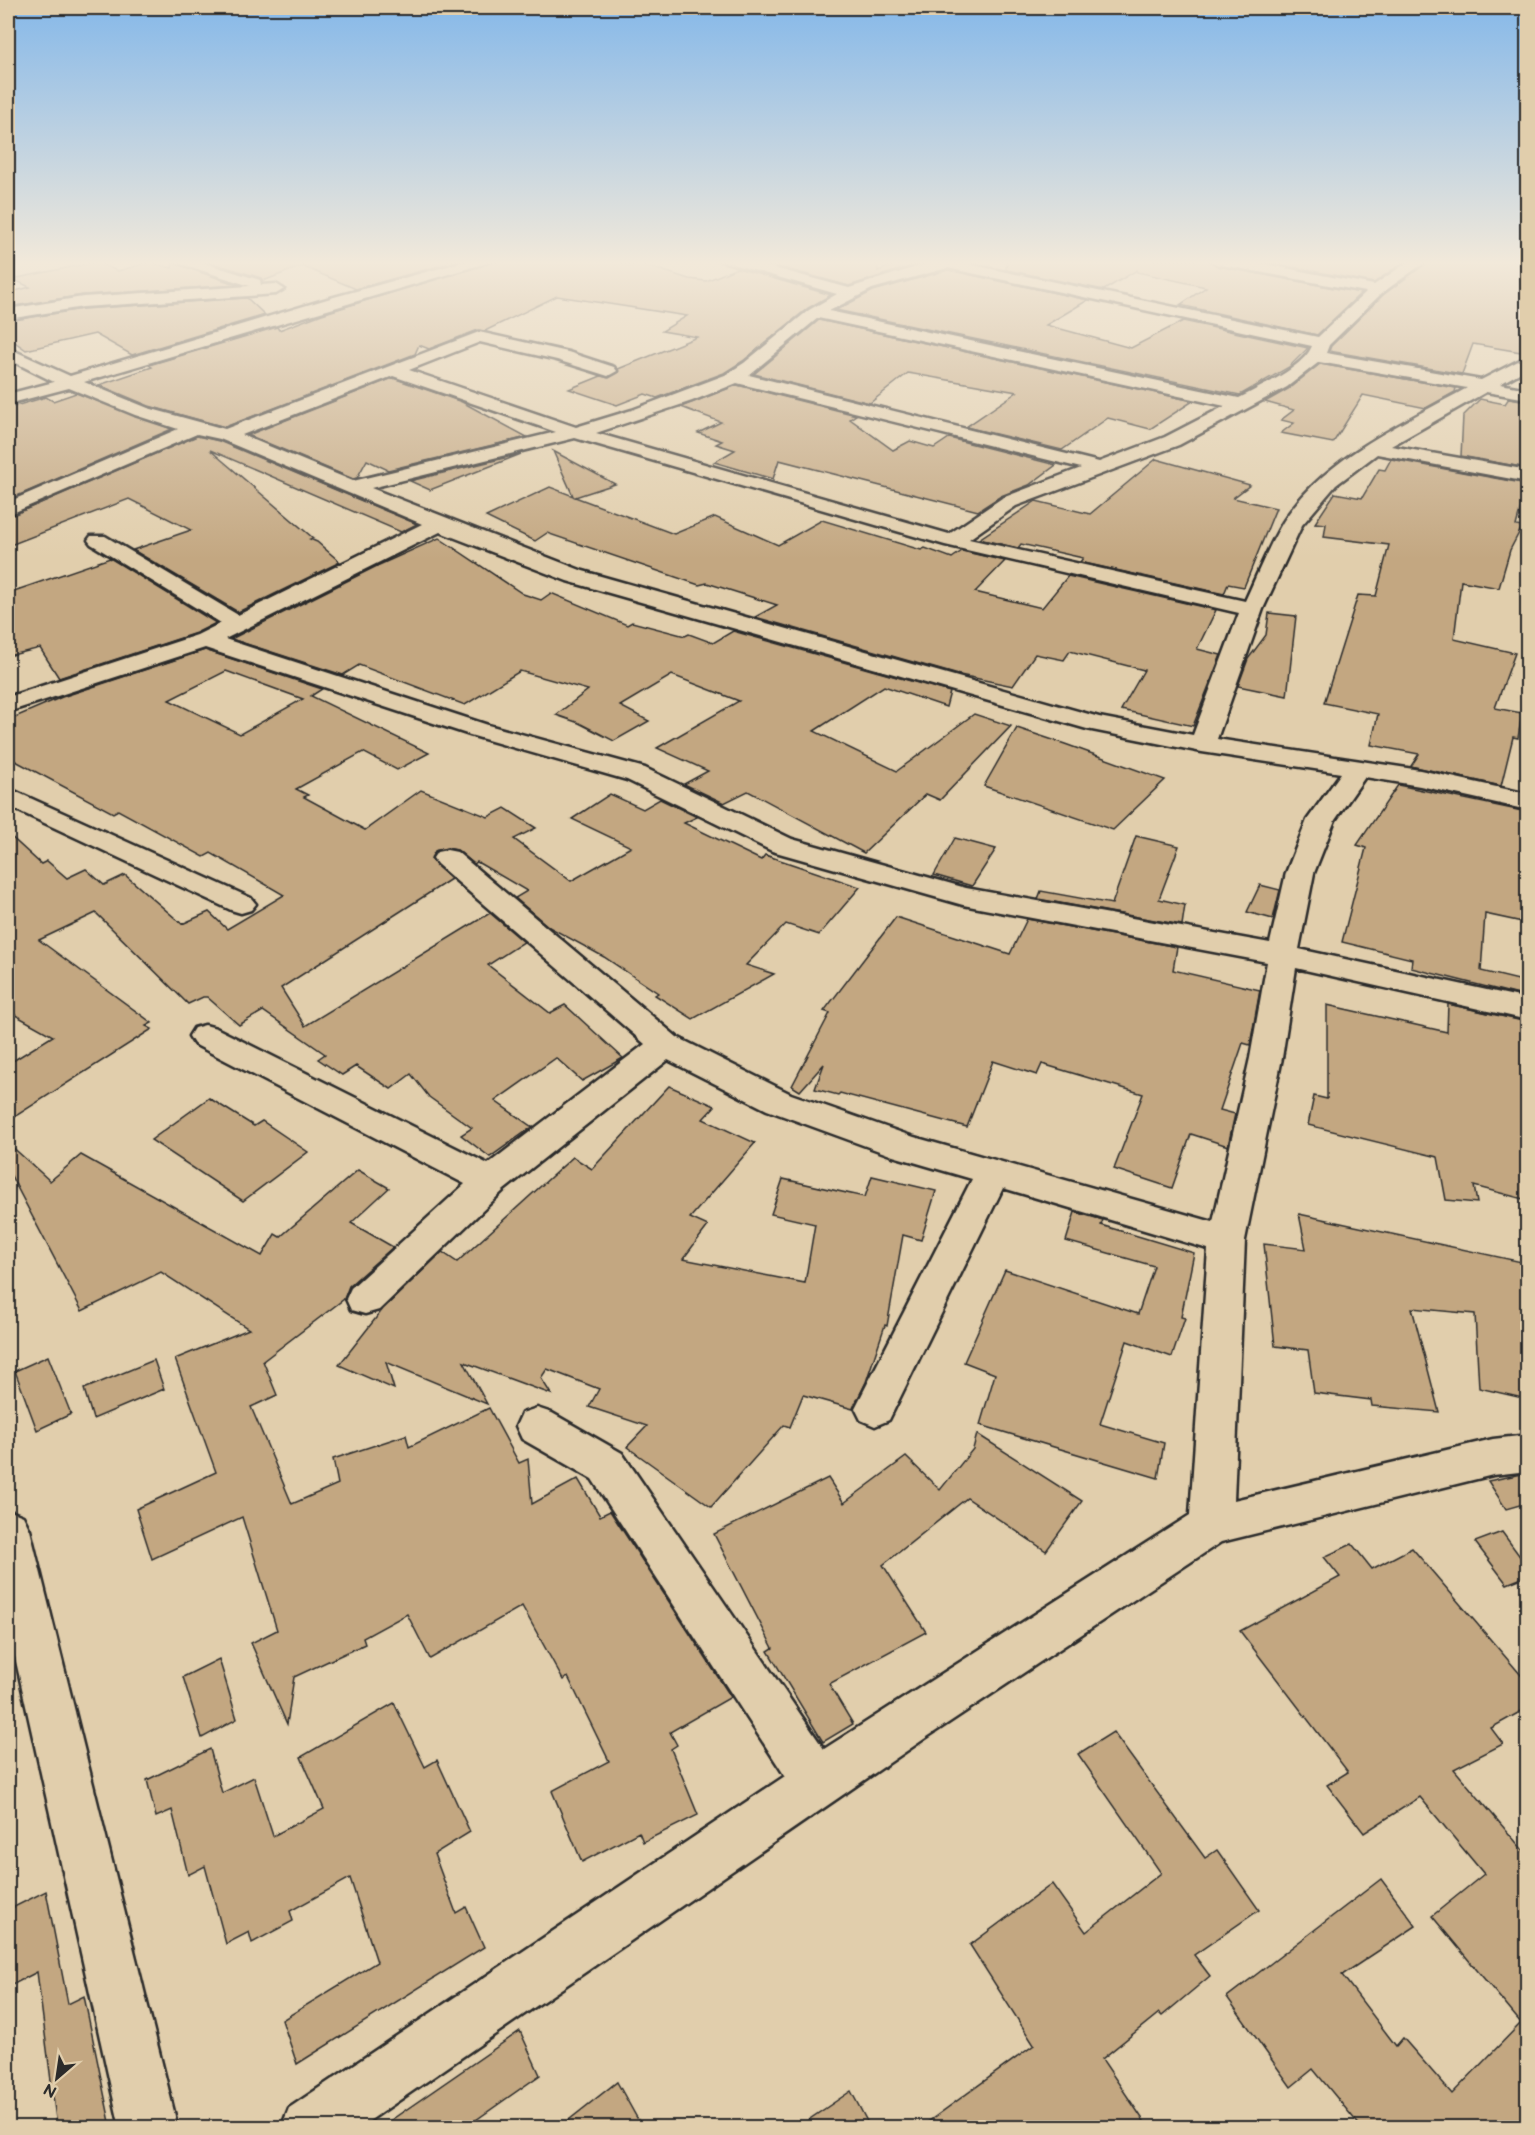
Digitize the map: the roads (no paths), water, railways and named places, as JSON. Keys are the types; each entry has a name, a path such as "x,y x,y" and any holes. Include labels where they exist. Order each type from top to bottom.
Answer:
{"street":[{"path":"21,360 69,383 195,429 226,435 439,524 575,576 1096,724 1202,744 1358,768 1527,802"},
{"path":"8,399 69,383 86,375 138,360"},
{"path":"226,435 423,360"},
{"path":"574,360 608,370"},
{"path":"352,487 573,432 700,392 735,377 757,360"},
{"path":"1034,360 1242,404"},
{"path":"952,541 1009,502 1172,441 1281,383 1306,360"},
{"path":"1366,360 1527,394"},
{"path":"1202,744 1252,609 1293,523 1329,481 1373,448 1527,361"},
{"path":"395,371 573,432 952,541 1252,609"},
{"path":"735,377 1102,468"},
{"path":"8,509 195,429"},
{"path":"1373,448 1527,476"},
{"path":"8,705 205,640 439,524"},
{"path":"98,540 238,624"},
{"path":"205,640 479,729 636,774 782,845 963,896 1283,955 1527,1010"},
{"path":"1211,1525 1227,1240 1266,1058 1283,955 1300,873 1321,820 1358,768"},
{"path":"8,796 241,904"},
{"path":"447,858 666,1045 779,1102 905,1147 1227,1240"},
{"path":"205,1036 491,1181"},
{"path":"365,1299 491,1181 666,1045"},
{"path":"875,1408 993,1172"},
{"path":"537,1426 607,1466 817,1781"},
{"path":"309,2127 817,1781 1211,1525 1493,1457 1527,1454"},
{"path":"8,1530 149,2127"}]}
